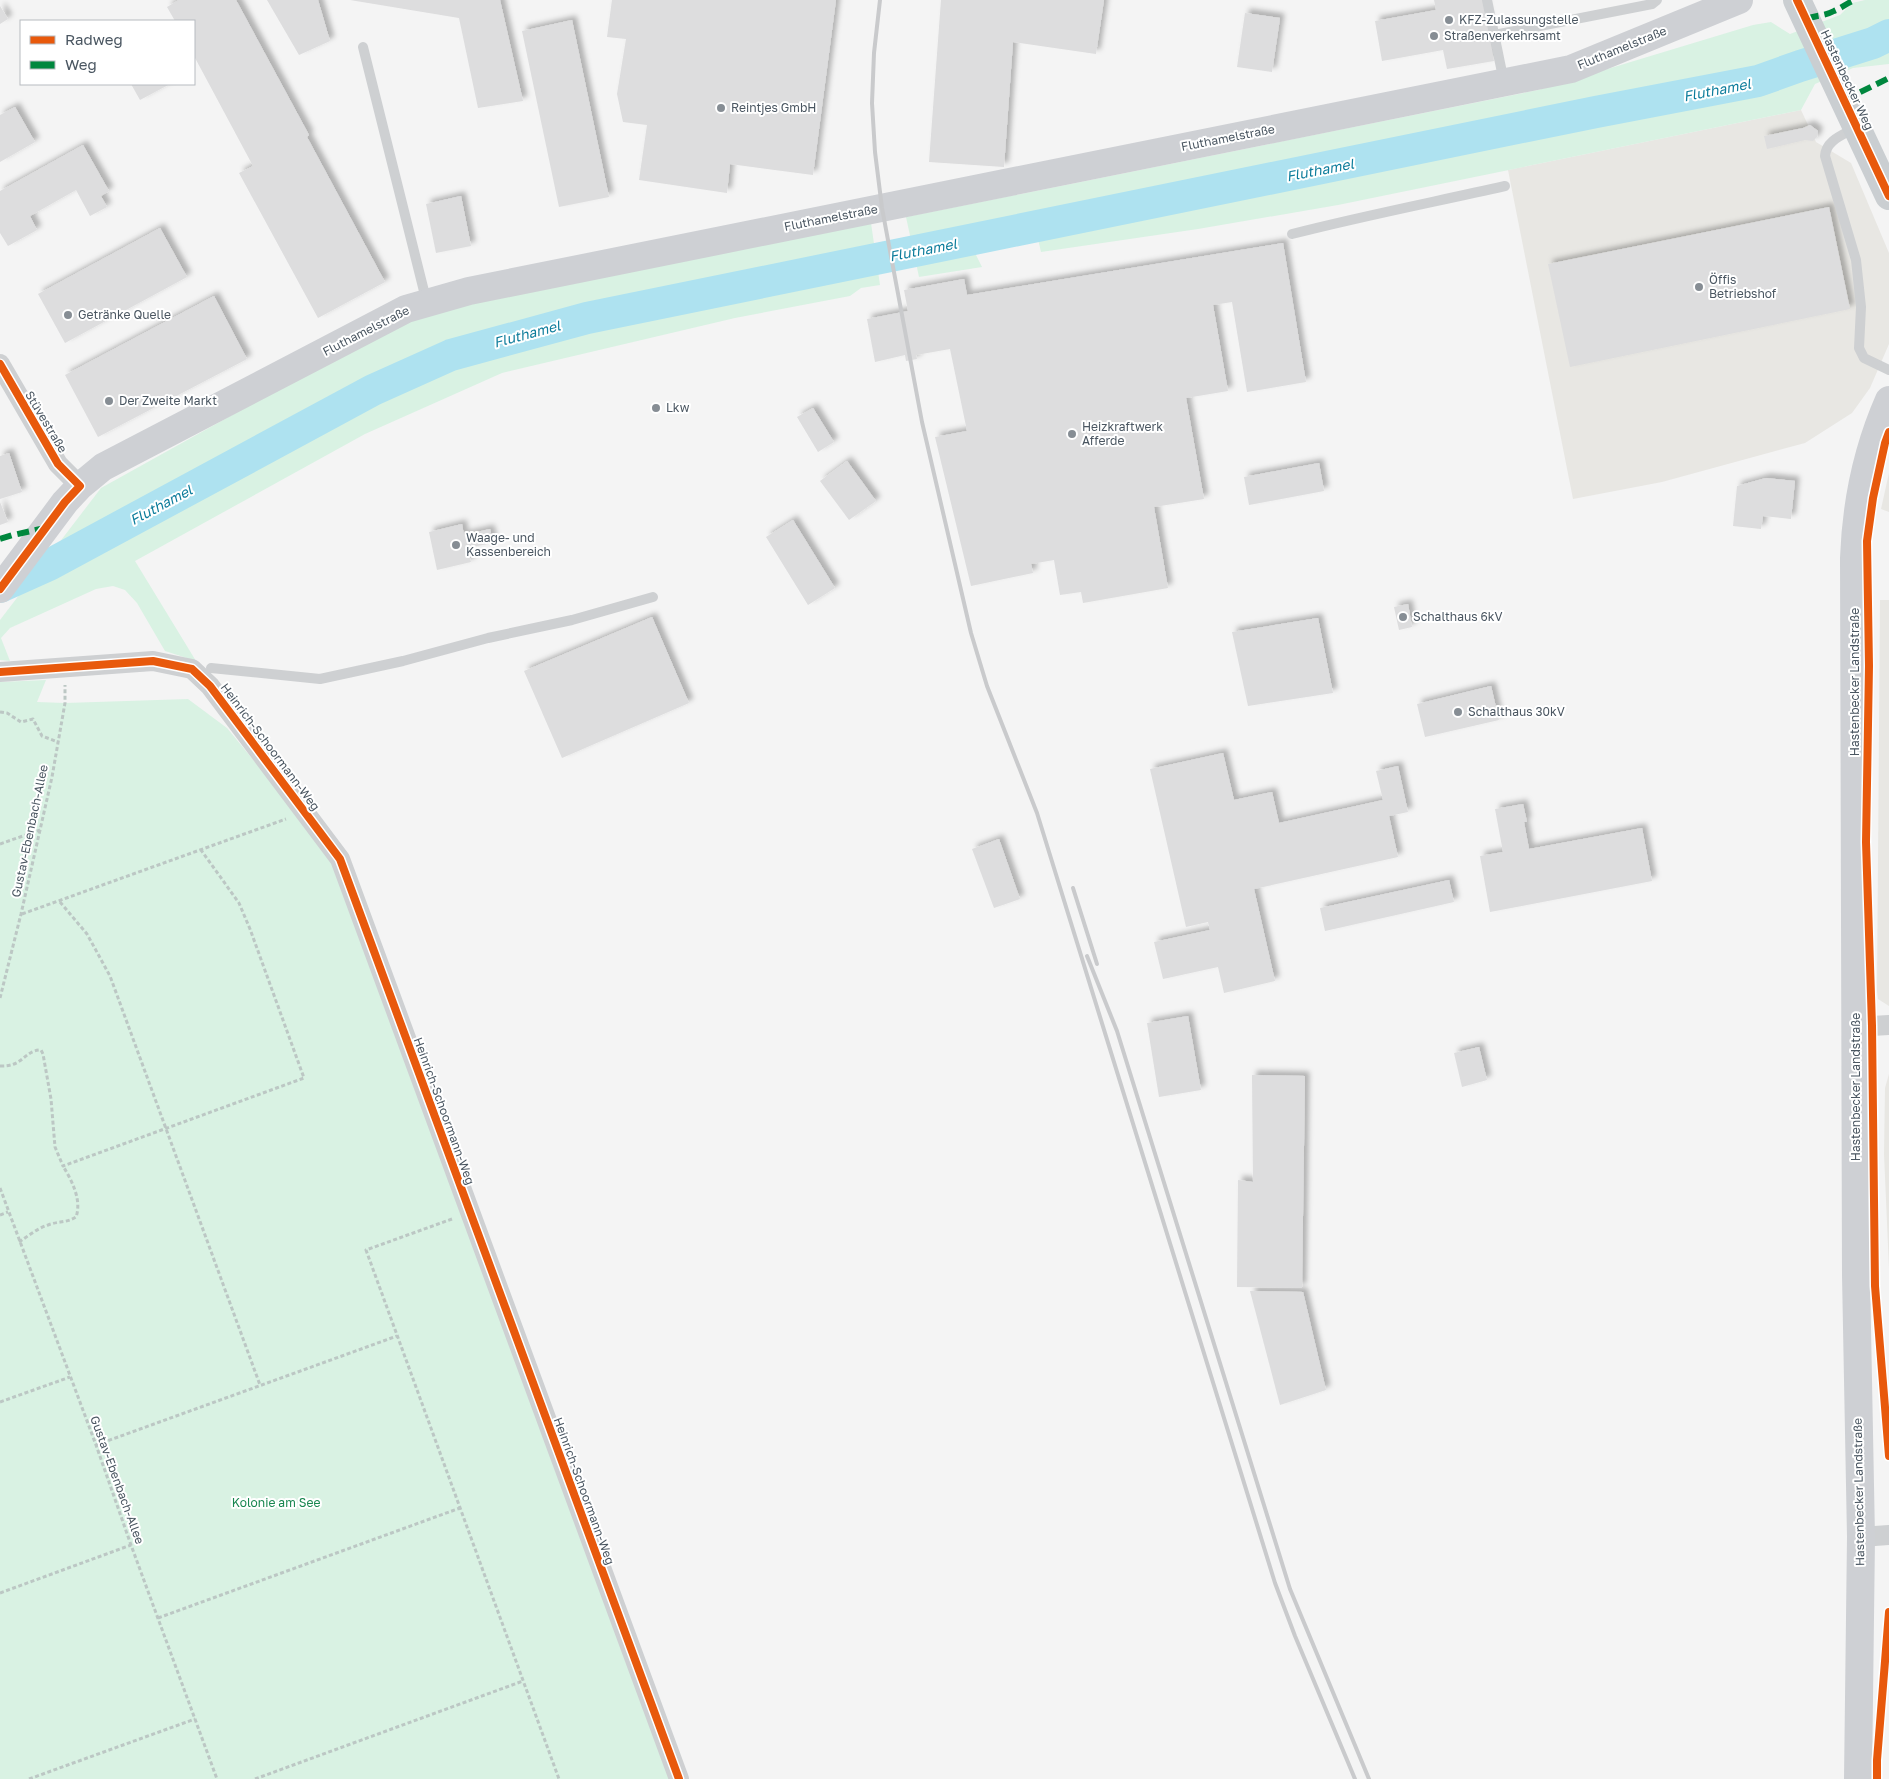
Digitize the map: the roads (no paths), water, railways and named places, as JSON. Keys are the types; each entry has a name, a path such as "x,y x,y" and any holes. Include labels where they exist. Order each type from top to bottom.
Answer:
{"main road":[{"name":"Fluthamelstraße","path":"0,589 65,502 80,486 103,467 406,309 479,289 1571,69 1739,0"},
{"name":"Hastenbecker Weg","path":"1797,0 1889,196"},
{"name":"Hastenbecker Landstraße","path":"1858,1779 1861,1537 1856,1275 1856,525 1860,493 1871,448 1889,400"}],"street":[{"name":"Stüvestraße","path":"0,364 58,464 80,486"},
{"name":"Heinrich-Schoormann-Weg","path":"0,672 153,661 192,669 210,686 340,859 679,1779"},
{"path":"1855,1027 1889,1024"},
{"path":"1861,1537 1889,1535"}],"lane":[{"path":"1487,0 1505,82"},
{"path":"1494,35 1652,4 1657,0"},
{"path":"363,47 427,303"},
{"path":"1857,127 1834,140 1827,148 1826,156 1856,260 1861,307 1859,348 1864,358 1889,370"},
{"path":"1292,234 1505,186"},
{"path":"211,668 320,678 403,661 488,638 572,620 653,597"}],"waterway":[{"name":"Fluthamel","path":"0,587 49,565 373,390 451,355 587,318 1596,112 1758,81 1873,43 1889,35"}],"railway":[{"path":"880,0 874,53 872,103 875,152 882,208 922,422 971,633 987,686 1037,813 1275,1583 1295,1636 1355,1779"},
{"path":"1073,888 1097,964"},
{"path":"1087,956 1117,1031 1290,1589 1369,1779"}],"place":[{"name":"KFZ-Zulassungstelle","path":"1449,20"},
{"name":"Straßenverkehrsamt","path":"1434,36"},
{"name":"Reintjes GmbH","path":"721,108"},
{"name":"Öffis Betriebshof","path":"1699,287"},
{"name":"Getränke Quelle","path":"68,315"},
{"name":"Der Zweite Markt","path":"109,401"},
{"name":"Lkw","path":"656,408"},
{"name":"Heizkraftwerk Afferde","path":"1072,434"},
{"name":"Waage- und Kassenbereich","path":"456,545"},
{"name":"Schalthaus 6kV","path":"1403,617"},
{"name":"Schalthaus 30kV","path":"1458,712"}],"park label":[{"name":"Kolonie am See","path":"276,1503"}]}
